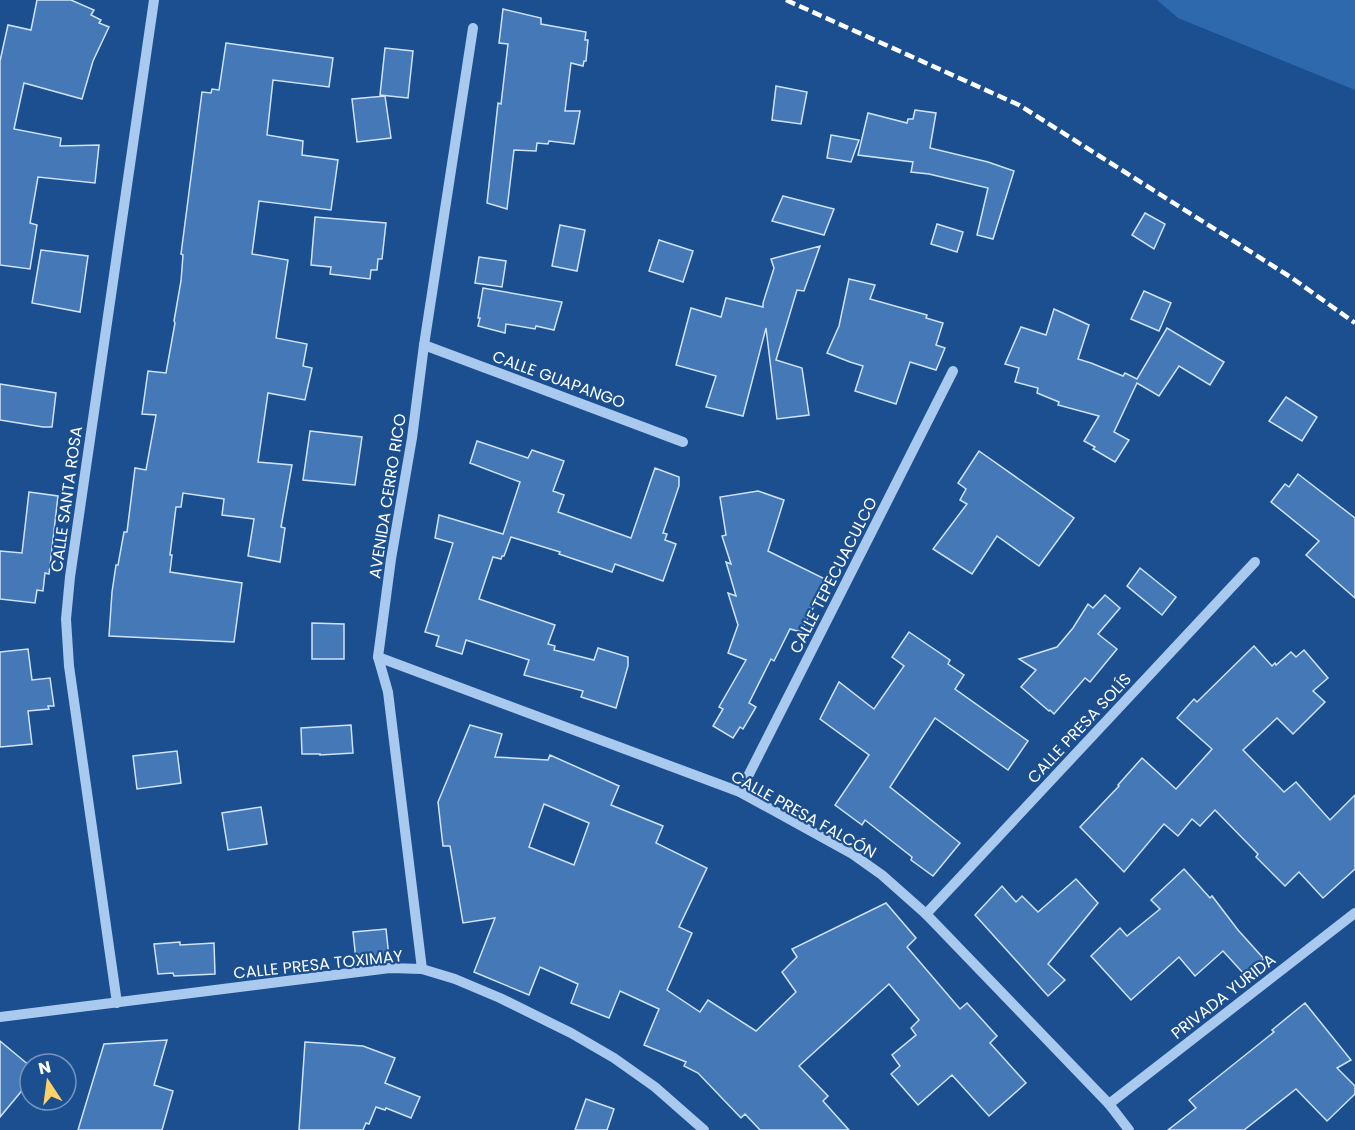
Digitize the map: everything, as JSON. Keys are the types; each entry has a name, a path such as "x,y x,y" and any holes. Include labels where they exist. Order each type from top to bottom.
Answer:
{"street":[{"name":"CALLE SANTA ROSA","path":"117,1003 69,666 66,619 70,577 153,0"},
{"name":"AVENIDA CERRO RICO","path":"422,969 388,692 378,657 473,28"},
{"name":"CALLE GUAPANGO","path":"424,345 683,442"},
{"name":"CALLE TEPECUACULCO","path":"740,792 953,371"},
{"name":"CALLE PRESA SOLÍS","path":"926,914 1255,562"},
{"name":"CALLE PRESA FALCÓN","path":"378,657 740,792 851,853 882,875 926,914 1109,1104 1129,1130"},
{"name":"PRIVADA YURIDA","path":"1109,1104 1355,912"},
{"name":"CALLE PRESA TOXIMAY","path":"0,1017 390,968 422,969 456,979 571,1033 614,1058 655,1087 704,1130"}],"shaded area":[{"path":"1157,0 1355,0 1355,90 1178,18"}],"building":[{"path":"37,0 71,0 94,10 91,15 101,20 99,23 109,27 93,61 82,99 24,83 14,129 61,138 60,146 99,145 95,183 38,177 30,223 37,225 30,269 0,265 0,61 8,25 31,30"},
{"path":"503,9 541,18 541,24 586,32 585,40 588,40 586,61 583,66 571,63 565,111 580,111 574,144 549,141 548,144 537,143 536,151 514,150 507,209 487,203 498,103 501,104 508,44 499,43"},
{"path":"226,43 333,58 329,87 273,80 267,135 303,141 302,155 338,160 331,210 259,201 252,254 288,260 276,338 307,344 303,366 312,368 305,400 268,393 258,462 292,465 281,527 285,528 280,562 248,556 254,519 222,515 224,499 183,493 181,507 176,507 170,572 242,583 234,642 109,636 116,565 118,565 124,532 127,532 135,468 146,470 156,415 142,414 148,371 166,373 175,323 181,281 183,255 181,254 202,92 211,93 212,89 219,90"},
{"path":"385,48 413,51 408,98 380,95"},
{"path":"776,86 807,92 801,124 772,120"},
{"path":"385,96 391,138 357,142 352,99"},
{"path":"915,110 936,113 930,148 988,162 1014,171 993,239 977,235 988,188 911,172 913,162 858,155 868,113 907,123 908,119 913,119"},
{"path":"831,135 859,140 851,162 827,158"},
{"path":"783,196 834,209 824,235 772,221"},
{"path":"1145,213 1165,224 1154,249 1132,235"},
{"path":"315,217 386,223 382,259 378,259 377,270 371,270 370,279 330,274 331,267 311,265"},
{"path":"937,224 963,232 957,252 931,244"},
{"path":"560,225 585,230 577,271 552,266"},
{"path":"659,240 693,251 683,282 649,271"},
{"path":"820,246 804,291 797,290 776,360 802,368 809,415 777,419 766,328 743,416 706,407 716,376 676,365 691,308 721,317 726,298 763,307 774,268 771,259"},
{"path":"41,250 88,256 80,312 32,303"},
{"path":"479,257 506,261 502,287 475,283"},
{"path":"849,279 875,285 870,299 927,315 926,318 943,323 936,345 945,348 936,370 910,362 896,404 855,391 863,366 827,353 839,326"},
{"path":"483,288 562,302 554,330 506,324 505,333 478,326"},
{"path":"1144,291 1171,303 1159,331 1131,319"},
{"path":"1054,309 1089,325 1078,359 1123,376 1125,373 1137,379 1167,328 1224,362 1210,385 1179,366 1159,396 1137,383 1114,432 1129,440 1115,462 1084,441 1099,416 1058,405 1059,402 1037,393 1038,388 1015,382 1019,368 1005,364 1021,327 1046,335"},
{"path":"0,384 56,393 52,427 0,420"},
{"path":"1286,397 1317,417 1302,441 1269,421"},
{"path":"310,431 362,437 355,485 303,480"},
{"path":"477,441 528,458 532,450 564,461 553,491 564,495 558,512 631,538 655,468 679,477 679,486 663,533 667,534 665,540 676,544 663,581 615,564 612,572 559,554 560,552 511,537 504,556 501,559 493,557 479,599 555,625 548,644 555,646 554,650 594,660 598,648 628,657 628,666 616,708 581,697 583,691 524,675 529,660 466,640 462,654 436,646 439,636 425,632 453,543 435,538 439,515 503,534 520,482 470,463"},
{"path":"979,451 1074,518 1039,566 997,536 972,574 933,549 967,504 960,500 966,489 958,483"},
{"path":"1298,474 1355,518 1355,598 1306,555 1319,541 1271,502 1285,484 1289,487"},
{"path":"758,491 784,500 768,551 827,580 801,632 790,629 774,661 771,659 749,703 756,707 743,729 740,727 733,738 713,726 723,709 719,707 746,660 728,653 738,625 728,593 736,596 726,562 731,564 722,536 726,535 720,497"},
{"path":"29,492 58,496 49,574 45,573 43,591 37,590 35,603 0,599 0,551 22,553"},
{"path":"1140,568 1176,597 1162,615 1127,586"},
{"path":"1105,595 1120,608 1098,634 1117,649 1090,682 1085,678 1054,714 1021,687 1036,670 1019,659 1057,647 1073,628 1088,604 1093,608"},
{"path":"312,623 344,624 344,659 312,659"},
{"path":"909,632 950,660 948,664 964,675 955,689 1028,741 1008,770 935,718 890,787 960,843 933,876 865,820 862,825 835,805 869,755 820,719 839,682 874,709 904,666 892,657"},
{"path":"1254,646 1272,666 1291,652 1296,657 1304,650 1328,678 1313,691 1325,702 1293,734 1277,718 1243,750 1284,792 1296,782 1330,820 1355,795 1355,869 1323,898 1299,872 1285,886 1256,857 1258,854 1215,810 1200,826 1192,819 1178,836 1164,824 1124,872 1080,827 1142,758 1176,789 1212,749 1177,718 1194,699 1197,702"},
{"path":"28,649 32,680 50,678 54,706 48,706 49,709 28,711 32,744 0,747 0,652"},
{"path":"351,725 353,753 302,754 301,728"},
{"path":"470,725 502,734 495,757 548,760 550,755 619,786 611,805 663,826 656,843 707,868 679,927 692,933 667,990 700,1012 708,1000 756,1031 796,992 782,972 797,957 792,949 886,903 916,938 907,947 960,1009 967,1003 997,1036 990,1043 1026,1083 989,1116 952,1075 918,1105 891,1074 900,1066 892,1055 916,1035 911,1028 919,1020 889,984 799,1066 828,1096 823,1101 849,1130 760,1130 745,1114 741,1118 698,1073 684,1066 686,1062 644,1045 659,1009 620,991 609,1018 571,1003 578,984 540,967 529,995 474,972 495,918 463,923 450,846 443,846 438,802","holes":["544,804 589,823 574,865 529,847"]},
{"path":"177,751 181,783 137,789 133,756"},
{"path":"261,807 267,844 228,850 222,813"},
{"path":"1184,869 1210,898 1212,896 1264,959 1244,974 1223,951 1195,976 1179,957 1131,1000 1091,956 1120,928 1127,936 1160,909 1151,900"},
{"path":"1076,879 1098,903 1048,964 1065,980 1048,996 975,915 1002,886 1016,902 1022,896 1038,912"},
{"path":"386,929 389,957 356,960 353,932"},
{"path":"180,942 180,945 214,943 215,974 174,976 173,973 158,974 154,944"},
{"path":"1305,1003 1351,1060 1337,1068 1355,1086 1355,1094 1327,1121 1296,1089 1244,1130 1168,1130 1196,1108 1189,1100 1274,1032 1272,1030"},
{"path":"167,1040 154,1085 173,1091 162,1130 78,1130 104,1044"},
{"path":"0,1041 18,1056 18,1095 0,1117"},
{"path":"305,1042 363,1046 395,1058 385,1083 420,1097 411,1118 386,1108 385,1110 376,1107 369,1124 366,1123 363,1130 299,1130"},
{"path":"586,1099 614,1109 607,1130 575,1130"}],"railway":[{"path":"786,0 1019,105 1292,278 1355,323"}]}
